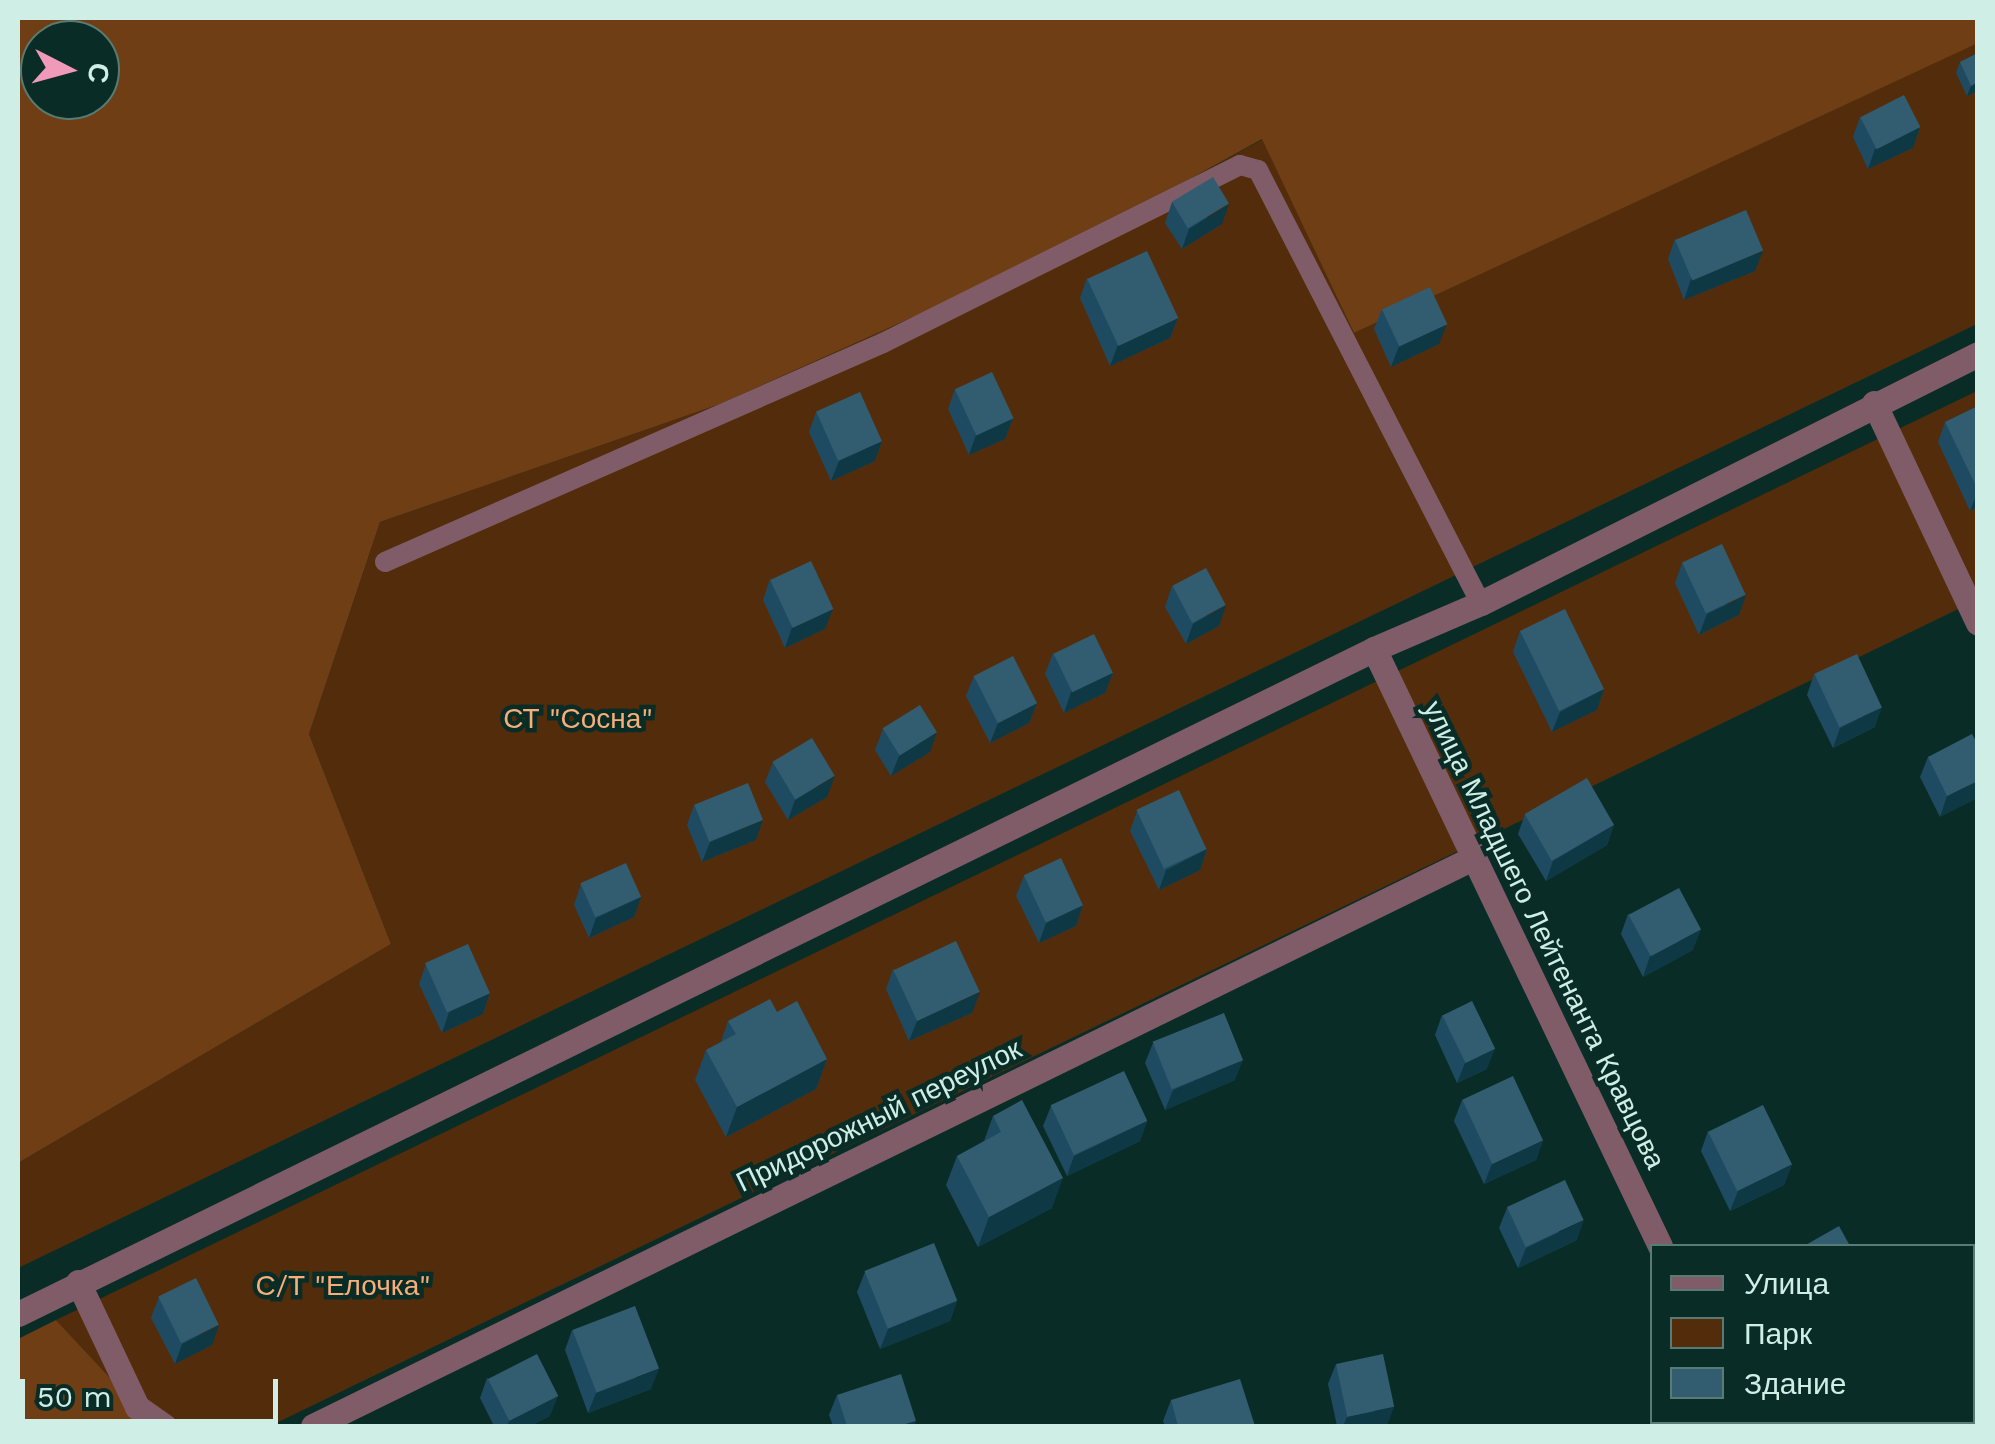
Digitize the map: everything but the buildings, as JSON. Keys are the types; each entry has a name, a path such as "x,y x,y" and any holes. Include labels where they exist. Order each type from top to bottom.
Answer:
{"street":[{"path":"18,1314 1374,649 1481,603 1978,354"},
{"path":"1874,403 1978,623"},
{"name":"улица Младшего Лейтенанта Кравцова","path":"1374,649 1471,859 1659,1244"},
{"name":"Придорожный переулок","path":"313,1426 1471,859"},
{"path":"78,1282 137,1407 164,1426"}],"lane":[{"path":"386,562 883,343 1240,164 1258,170 1481,603"}],"green space":[{"name":"СТ \"Сосна\"","path":"1977,43 1977,324 18,1268 18,1163 391,944 309,734 380,522 720,404 1062,250 1263,139 1354,333"},
{"name":"С/Т \"Елочка\"","path":"1977,391 1977,600 270,1426 155,1426 56,1320"}],"shaded area":[{"path":"18,18 1977,18 1978,43 1354,333 1262,139 1062,250 720,404 380,522 309,734 391,944 18,1163"},
{"path":"56,1320 155,1426 18,1426 18,1339"}]}
